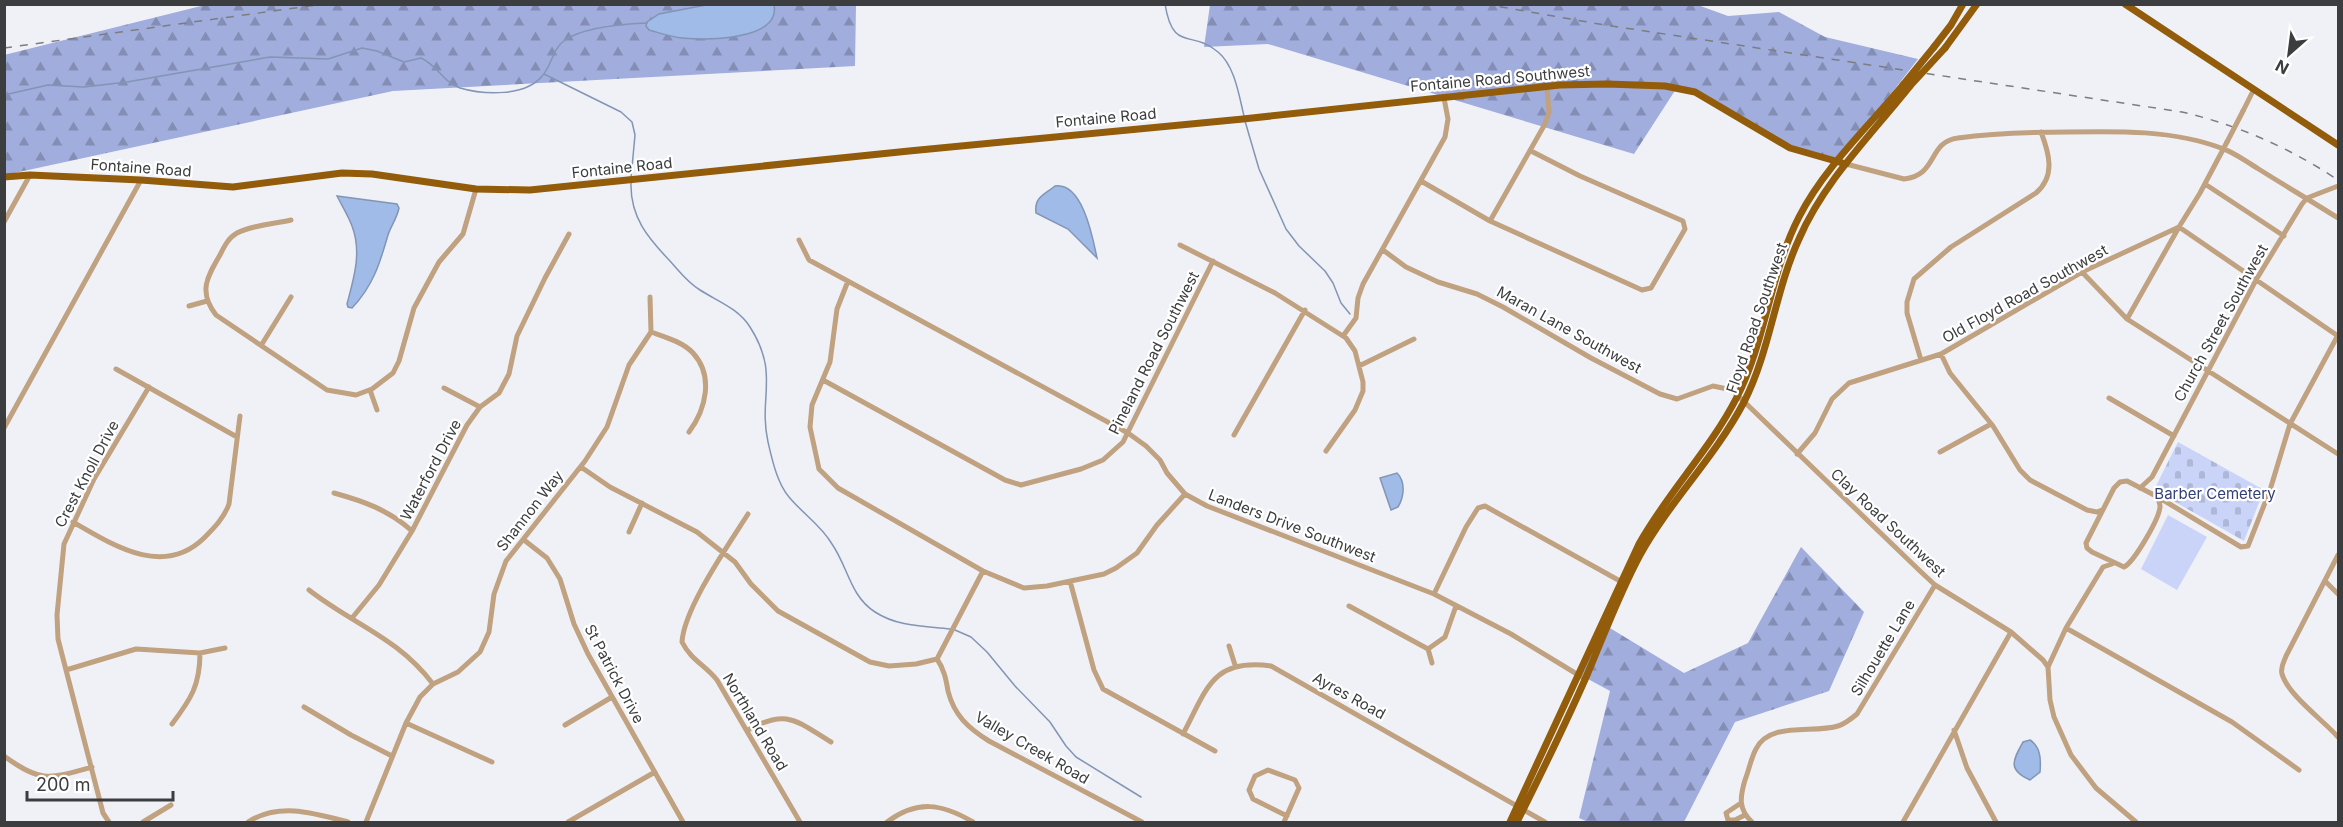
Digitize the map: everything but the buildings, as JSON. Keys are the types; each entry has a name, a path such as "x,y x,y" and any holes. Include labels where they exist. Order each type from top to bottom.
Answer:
{"main road":[{"name":"Floyd Road Southwest","path":"1517,822 1520,809 1582,677 1653,533 1723,437 1744,401 1800,236 1819,202 1952,25 1963,4"},
{"name":"Floyd Road Southwest","path":"1582,677 1620,581 1650,525 1710,441 1738,395 1793,231 1806,204 1838,162 1906,85 1945,48 1977,4"},
{"path":"2125,4 2337,141"},
{"name":"Fontaine Road Southwest","path":"1243,119 1547,87 1607,84 1684,89 1704,96 1790,148 1846,164"},
{"name":"Fontaine Road","path":"4,177 30,175 233,187 342,173 372,174 476,189 522,190 1243,119"},
{"name":"Floyd Road Southwest","path":"1510,822 1520,809"}],"street":[{"path":"1490,220 1548,118 1547,87"},
{"path":"2127,319 2205,184 2254,89"},
{"path":"1343,336 1356,318 1362,287 1446,132 1448,119 1444,98"},
{"name":"Fontaine Road Southwest","path":"1846,164 1904,179 1923,172 1941,145 1951,139 2042,132 2122,131 2225,145 2338,218"},
{"path":"1921,360 1906,302 1914,279 1951,247 2012,209 2045,185 2050,162 2042,132"},
{"path":"1421,181 1490,220 1642,290 1651,288 1686,224 1531,151"},
{"path":"4,222 30,175"},
{"path":"4,428 141,180"},
{"path":"2205,184 2284,236"},
{"path":"2307,198 2338,186"},
{"path":"291,220 241,231 229,238 208,274 207,301 216,315 327,390 356,395 370,390 393,373 399,361 414,308 439,261 463,234 476,189"},
{"name":"Church Street Southwest","path":"2140,488 2152,477 2256,280 2307,198"},
{"path":"2158,497 2161,505 2158,515 2131,563 2124,567 2087,548 2086,543 2095,523 2114,488 2120,482 2127,481 2158,497 2241,546 2248,546 2270,490 2290,424 2338,335 2179,227"},
{"name":"Old Floyd Road Southwest","path":"1797,454 1815,433 1832,399 1850,383 1941,354 2082,272 2179,227"},
{"name":"Waterford Drive","path":"352,618 379,585 412,531 456,444 480,407 499,393 505,382 518,336 569,234"},
{"name":"Landers Drive Southwest","path":"799,240 809,260 1128,434 1146,446 1160,460 1167,473 1185,494 1207,506 1434,594 1511,634 1582,677"},
{"path":"1180,245 1305,310 1343,336 1355,351 1364,392 1355,410 1326,451"},
{"name":"Maran Lane Southwest","path":"1383,250 1406,267 1438,282 1477,294 1503,307 1591,358 1660,394 1677,399 1713,386 1727,388 1744,401"},
{"name":"Pineland Road Southwest","path":"823,380 990,473 1021,485 1039,482 1103,460 1116,450 1128,434 1213,261"},
{"path":"2082,272 2127,319 2338,454"},
{"path":"848,281 837,309 830,362 812,405 810,427 819,469 837,488 983,572 1024,588 1047,586 1104,574 1137,553 1157,525 1185,494"},
{"path":"262,344 291,297"},
{"path":"651,297 651,332 678,342 693,352 704,373 706,392 704,402 689,432"},
{"path":"189,306 207,301"},
{"path":"1234,435 1305,310"},
{"name":"Shannon Way","path":"366,822 406,723 420,697 433,684 458,672 480,652 489,632 494,594 501,570 581,467 607,427 629,365 651,332"},
{"path":"1359,366 1414,339"},
{"path":"1941,354 1950,373 1991,424 2020,470 2030,480 2087,510 2097,512 2102,510"},
{"path":"116,369 237,437"},
{"name":"Crest Knoll Drive","path":"109,822 103,813 58,639 57,615 64,544 94,479 149,387"},
{"path":"444,388 480,407"},
{"path":"370,390 377,410"},
{"path":"2109,398 2174,436"},
{"name":"Clay Road Southwest","path":"1744,401 1935,585 2011,632 2048,667"},
{"path":"73,522 113,544 145,556 160,557 186,551 197,544 225,514 231,492 240,416"},
{"path":"1940,452 1991,424"},
{"path":"581,467 610,487 697,532 735,562 768,604 870,662 890,666 916,664 937,659 983,572"},
{"path":"2150,493 2152,477"},
{"path":"334,493 380,508 399,519 412,531"},
{"path":"629,532 642,503"},
{"path":"1434,594 1466,527 1478,508 1485,506 1620,581"},
{"path":"2158,515 2163,510 2177,509"},
{"path":"2087,510 2095,523"},
{"name":"Northland Road","path":"748,514 723,552 687,618 682,642 690,657 706,666 717,680 800,822"},
{"name":"St Patrick Drive","path":"524,540 547,558 560,579 574,624 612,697 683,822"},
{"path":"2098,555 2103,567"},
{"path":"2338,555 2282,668 2282,675 2294,691 2338,737"},
{"path":"2114,563 2103,567 2066,628 2048,667 2050,700 2054,717 2071,755 2096,788 2136,822"},
{"path":"1070,580 1094,670 1103,688 1215,751"},
{"path":"2325,580 2338,594"},
{"name":"Silhouette Lane","path":"1745,815 1728,820 1726,813 1741,803 1741,794 1756,747 1775,733 1837,726 1857,714 1935,585"},
{"path":"309,590 401,649 433,684"},
{"path":"1349,606 1428,649 1432,663"},
{"path":"1428,649 1445,637 1456,606"},
{"path":"2066,628 2232,722 2299,770"},
{"path":"1903,822 2011,632"},
{"path":"1182,734 1211,683 1221,672 1235,665 1229,646"},
{"path":"66,670 136,649 200,653 225,648"},
{"path":"172,724 190,699 197,684 200,653"},
{"name":"Valley Creek Road","path":"937,659 944,673 950,700 966,726 989,741 1142,822"},
{"name":"Ayres Road","path":"1235,665 1253,663 1271,666 1545,822"},
{"path":"565,725 612,697"},
{"path":"304,707 392,756"},
{"path":"748,730 773,718 783,717 805,726 831,742"},
{"path":"406,723 492,762"},
{"path":"1954,730 1967,768 1996,822"},
{"path":"4,756 22,769 41,777 58,777 92,767"},
{"path":"1284,822 1287,816 1299,788 1298,784 1295,780 1268,770 1255,776 1249,790 1253,800 1287,816"},
{"path":"568,822 654,772"},
{"path":"1741,803 1745,815 1752,822"},
{"path":"143,822 171,805"},
{"path":"887,822 910,808 924,806 955,812 973,822"},
{"path":"248,822 260,814 292,810 348,822"}],"green space":[{"path":"209,4 856,5 855,66 393,91 5,175 4,55"},
{"path":"1695,4 1728,16 1779,12 1825,37 1918,59 1839,161 1789,145 1712,101 1676,89 1634,154 1268,44 1204,47 1210,5"},
{"name":"Barber Cemetery","path":"2178,442 2264,490 2244,541 2154,490"},
{"path":"2168,515 2207,537 2177,590 2141,569"},
{"path":"1801,547 1864,612 1829,691 1735,722 1684,822 1588,822 1579,818 1610,691 1577,673 1600,622 1684,673 1748,643"}],"shaded area":[{"path":"706,5 774,5 773,17 766,26 754,32 723,38 682,38 649,30 646,26 647,22 659,14"},
{"path":"1055,186 1065,187 1080,202 1097,258 1068,229 1036,213 1038,200"},
{"path":"337,196 397,204 399,208 375,274 352,308 347,304 356,265 355,236"},
{"path":"1397,473 1402,481 1403,494 1398,507 1391,510 1380,478"},
{"path":"2030,740 2038,750 2040,772 2030,780 2018,772 2014,764 2023,742"}],"waterway":[{"path":"1165,4 1168,19 1178,35 1208,45 1218,52 1229,65 1236,82 1244,116"},
{"path":"4,95 48,85 84,87 127,82 270,57 328,59 362,48 377,51 404,62 421,58 449,82 460,88 492,93 516,91 536,82 543,75 558,47 565,40 583,32 605,27 647,23"},
{"path":"544,74 621,112 632,122 635,135 631,178"},
{"path":"1245,121 1259,169 1286,229 1299,246 1325,271 1341,303 1350,314"},
{"path":"631,183 631,195 637,217 654,244 691,284 740,315 750,327 764,358 766,426 771,456 778,478 789,497 828,537 860,598 875,612 893,621 950,629"},
{"path":"955,630 971,637 987,652 1015,686 1050,722 1076,757 1141,797"}],"railway":[{"path":"4,48 324,4"},
{"path":"1484,4 1605,25 2182,112 2203,117 2263,139 2320,168 2338,180"}]}
